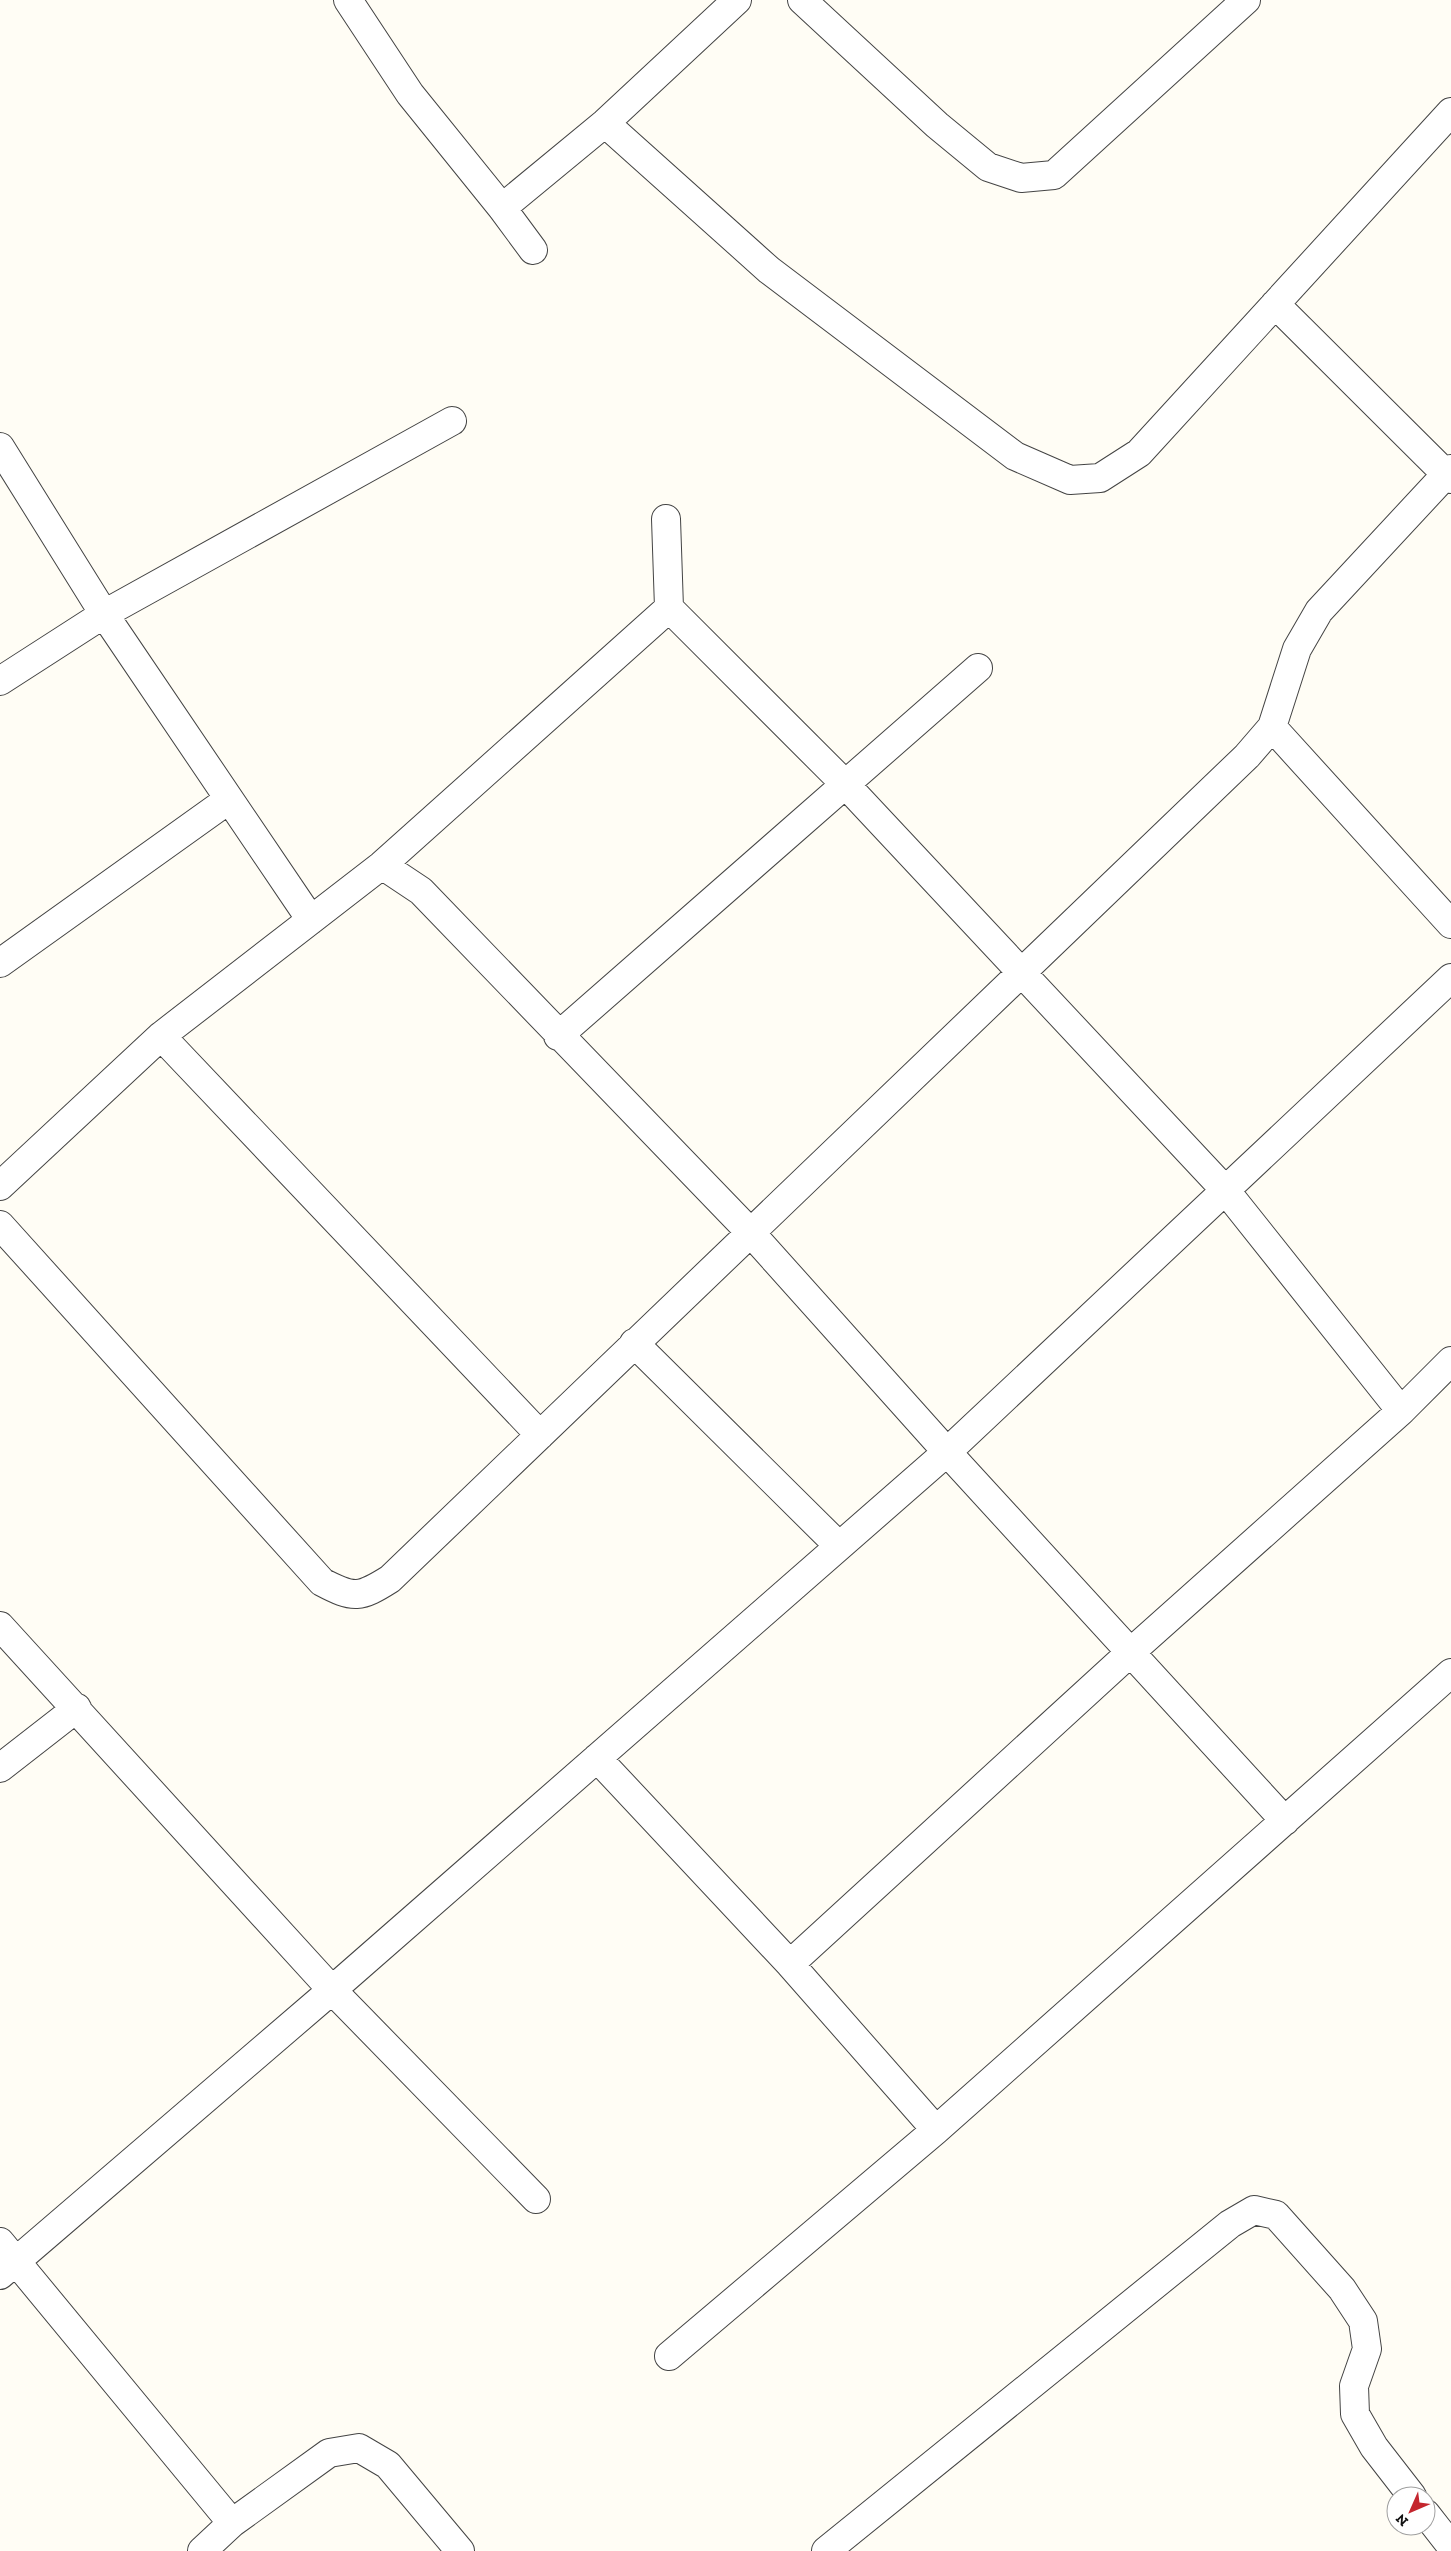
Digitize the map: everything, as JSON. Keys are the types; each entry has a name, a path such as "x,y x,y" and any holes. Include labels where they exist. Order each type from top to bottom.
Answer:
{"street":[{"path":"348,0 410,94 502,208 533,250"},
{"path":"502,208 605,123 737,0"},
{"path":"802,0 937,125 988,167 1021,178 1054,175 1246,0"},
{"path":"605,123 769,270 1014,456 1070,480 1100,478 1139,453 1451,112"},
{"path":"0,1225 322,1582 345,1595 370,1592 390,1579 1248,756 1272,727 1297,649 1319,611 1449,474 1275,304"},
{"path":"0,680 104,614 452,420"},
{"path":"0,448 104,614 228,800 311,920"},
{"path":"666,519 669,608 846,785 1226,1191 1402,1411"},
{"path":"0,1186 161,1036 382,865 669,608"},
{"path":"558,1036 978,668"},
{"path":"1272,727 1451,924"},
{"path":"0,963 228,800"},
{"path":"382,865 421,891 558,1036 750,1232 947,1452 1132,1651 1285,1820"},
{"path":"232,2523 5,2260 332,1990 947,1452 1451,978"},
{"path":"161,1036 540,1435"},
{"path":"634,1343 839,1546"},
{"path":"790,1964 1132,1651 1402,1411 1451,1362"},
{"path":"0,1626 77,1708 332,1990 536,2199"},
{"path":"669,2356 936,2130 1451,1673"},
{"path":"0,1768 77,1708"},
{"path":"596,1758 790,1964 936,2130"},
{"path":"826,2551 1230,2224 1254,2210 1276,2215 1342,2289 1363,2321 1368,2348 1354,2386 1355,2414 1374,2447 1404,2486"},
{"path":"202,2551 232,2523 329,2453 359,2448 388,2465 460,2551"},
{"path":"1436,2527 1451,2546"}]}
